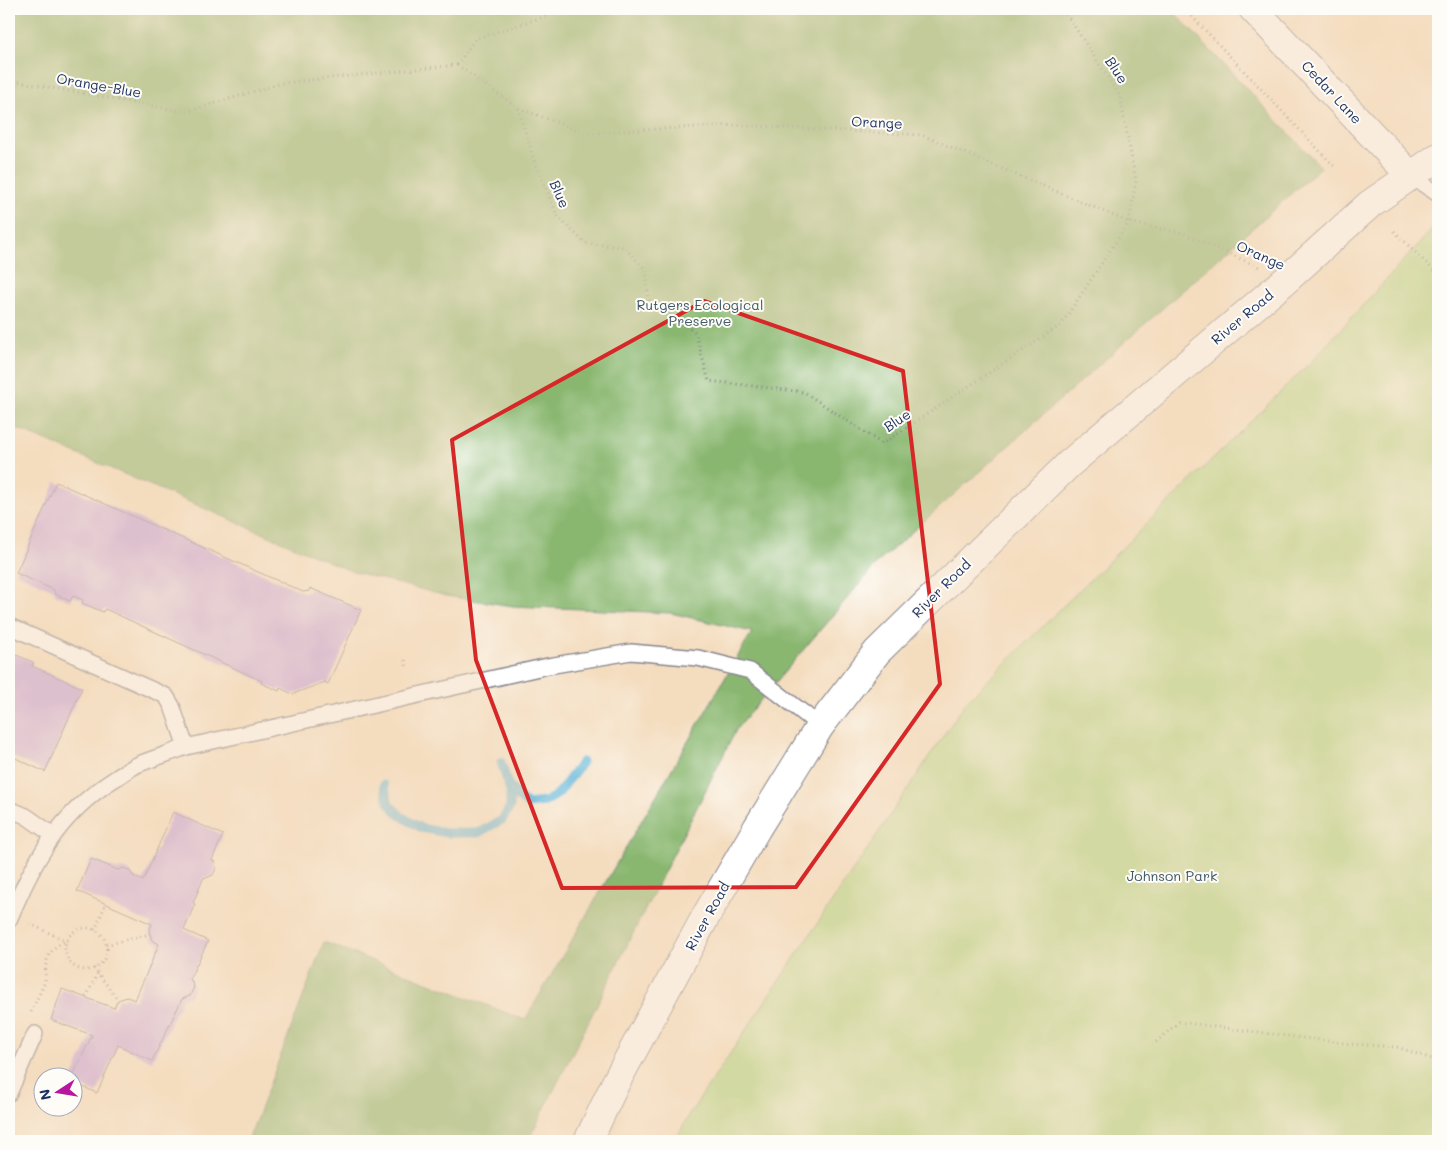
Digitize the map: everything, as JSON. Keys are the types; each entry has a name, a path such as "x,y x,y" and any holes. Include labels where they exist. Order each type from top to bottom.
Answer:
{"street":[{"name":"Cedar Lane","path":"1253,9 1411,176"},
{"name":"River Road","path":"588,1141 616,1082 707,914 757,828 820,726 877,652 1069,464 1286,279 1370,204 1438,156"}],"lane":[{"path":"1411,176 1438,194"},
{"path":"9,626 166,696 172,706 186,747"},
{"path":"9,920 22,886 36,860 52,835 72,812 100,788 137,765 186,747 548,666 631,652 698,658 750,671 820,726"},
{"path":"9,809 26,816 52,835"},
{"path":"9,1093 35,1034"}],"path":[{"path":"457,65 474,39 568,9"},
{"name":"Blue","path":"518,108 535,162 558,217 585,243 624,247 646,270 648,299 695,332 709,381 804,392 882,444 1061,325 1130,222 1136,181 1120,96 1063,9"},
{"path":"1185,9 1335,167"},
{"name":"Orange","path":"457,65 518,108 585,133 735,125 922,136 1130,222 1185,234 1286,279"},
{"name":"Orange-Blue","path":"9,80 186,112 282,83 457,65"},
{"path":"1394,231 1438,275"},
{"path":"405,660 406,670"},
{"path":"95,930 106,903"},
{"path":"27,923 67,940"},
{"path":"31,1013 45,982 46,962 50,953 56,946 67,940 76,930 89,928 101,934 106,945 104,959 94,968 80,969 69,961 65,948 67,940"},
{"path":"106,945 150,934"},
{"path":"94,968 118,1000"},
{"path":"86,997 98,973"},
{"path":"1156,1042 1179,1022 1351,1044 1396,1047 1438,1061"}],"highlighted area":[{"path":"704,301 903,371 940,684 796,887 562,888 476,660 452,440"}],"green space":[{"name":"Rutgers Ecological Preserve","path":"9,9 1171,9 1321,167 877,563 737,728 528,1141 248,1141 324,942 525,1020 752,632 671,613 513,606 446,596 351,571 9,425"},
{"name":"Johnson Park","path":"1438,223 1438,1141 675,1141 689,1115 966,702 1310,363"}],"building":[{"path":"56,482 303,592 309,591 310,588 361,610 328,684 325,682 293,694 280,688 279,691 261,683 262,681 105,609 103,612 82,603 83,600 73,596 70,601 55,594 54,590 16,573"},
{"path":"9,652 33,662 32,666 82,688 45,772 9,755"},
{"path":"173,812 223,835 212,860 215,862 216,869 213,875 204,877 184,930 208,941 190,978 194,987 190,996 182,999 152,1061 118,1045 97,1093 82,1086 82,1068 77,1068 92,1035 51,1020 62,989 114,1008 118,1000 127,997 135,1000 159,944 152,940 149,931 152,924 77,891 91,859 118,870 124,868 130,871 133,876 143,881"}],"waterway":[{"path":"384,785 389,804 401,816 421,828 446,833 478,833 502,820 510,807 510,791 501,762"},
{"path":"509,785 519,798 527,804 545,802 558,794 582,762"}]}
